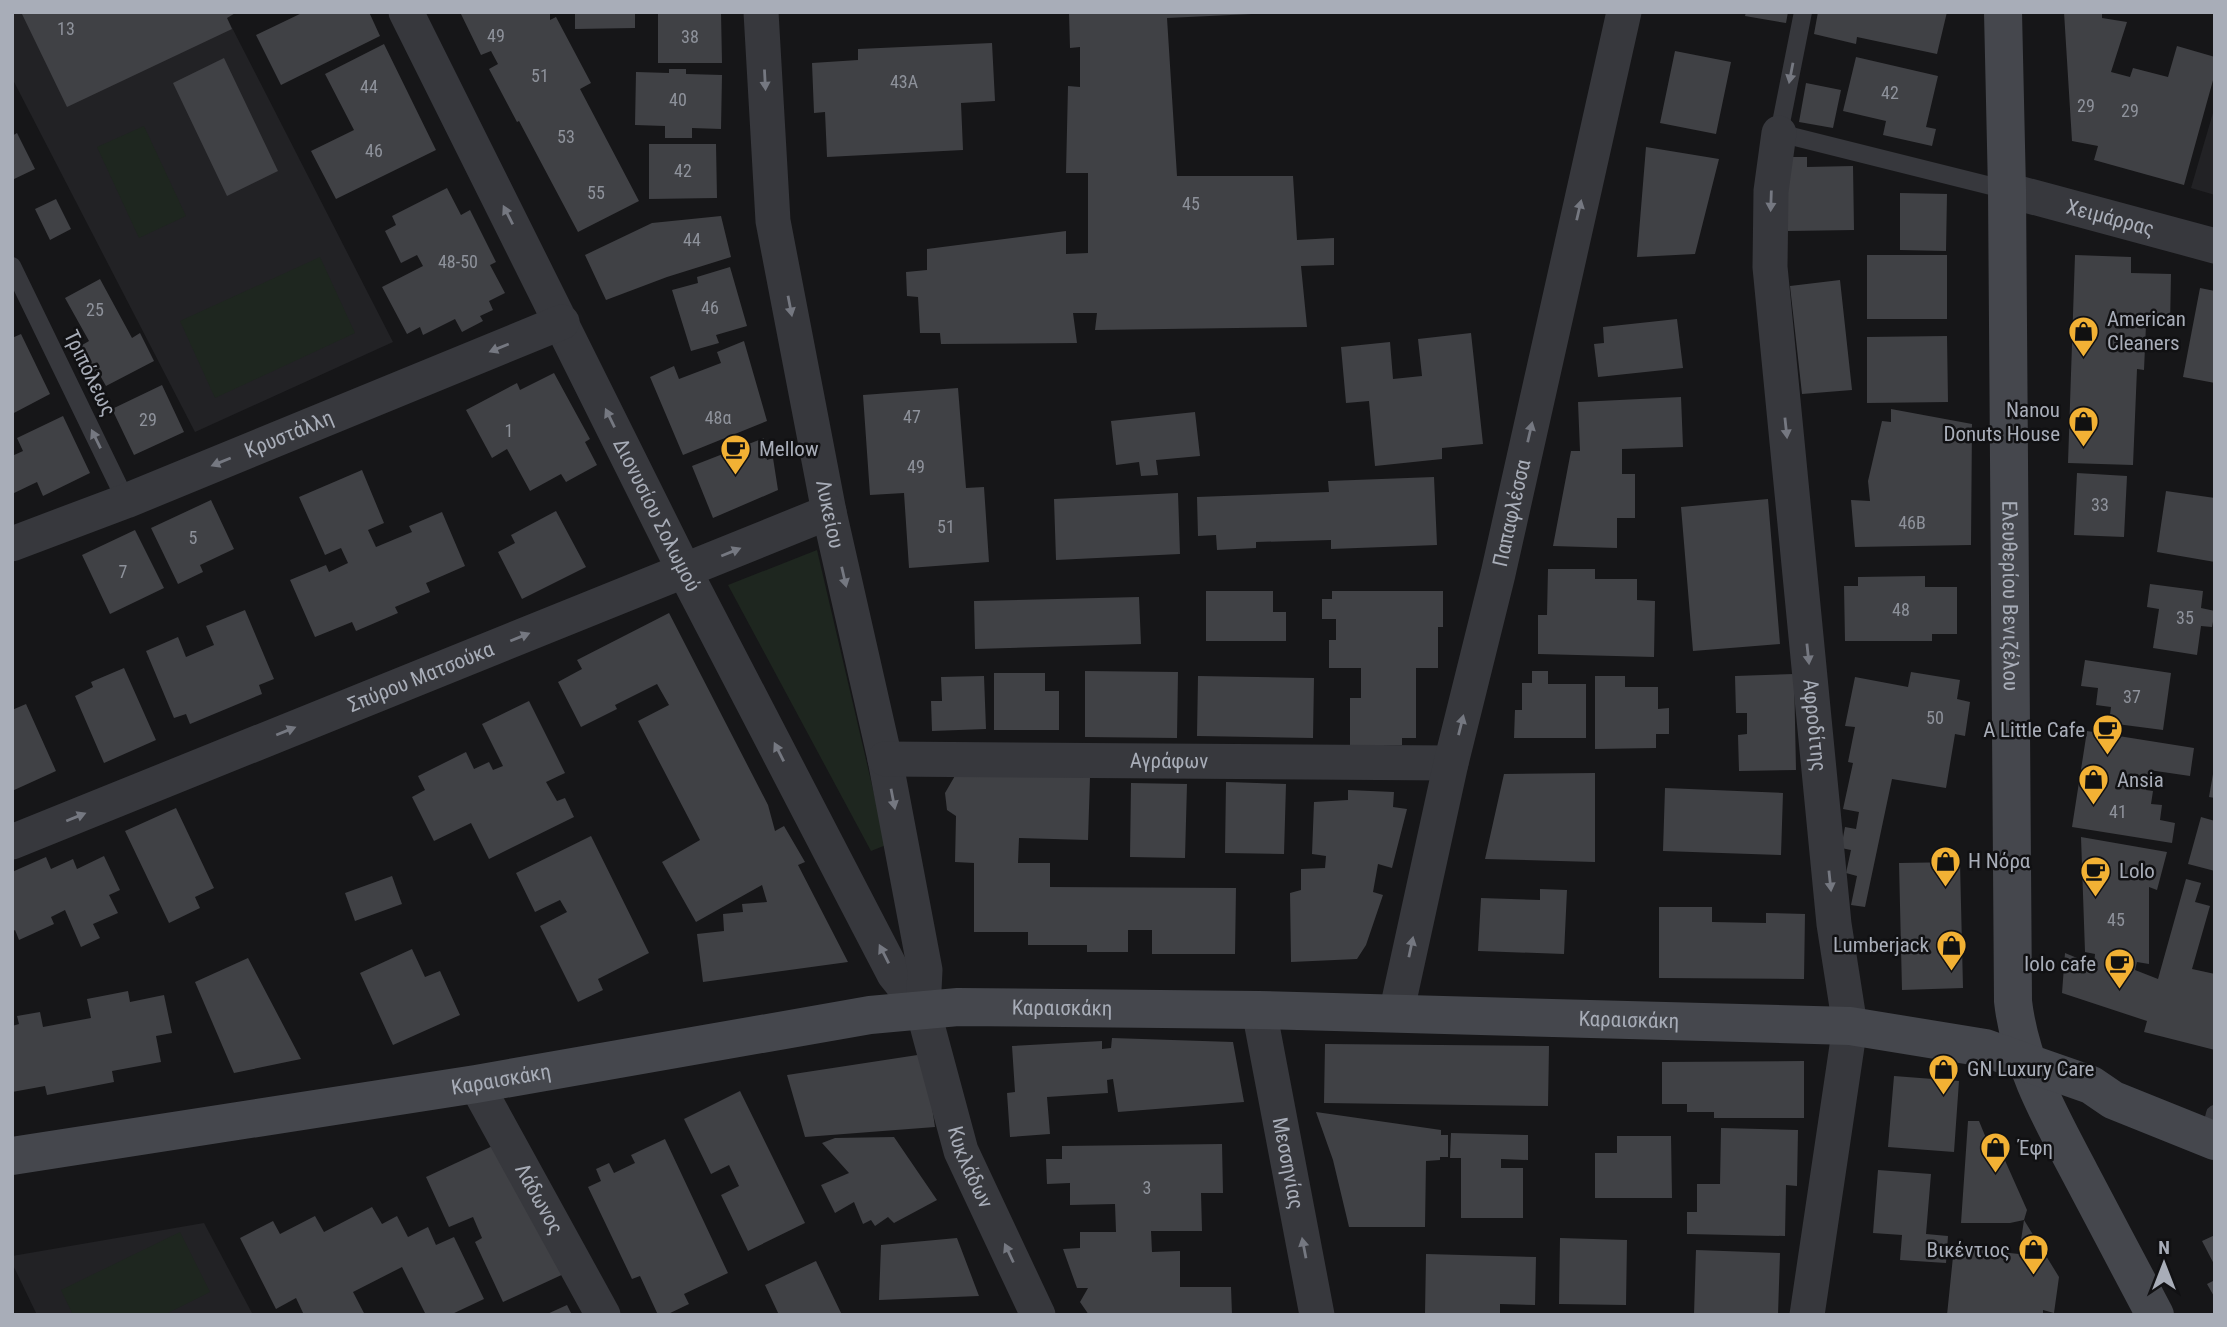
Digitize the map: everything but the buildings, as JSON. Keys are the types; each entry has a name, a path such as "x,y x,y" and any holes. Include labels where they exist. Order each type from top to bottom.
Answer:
{"street":[{"name":"Διονυσίου Σολωμού","path":"406,12 684,570 894,974 923,1010"},
{"name":"Λυκείου","path":"761,12 773,221 829,512 885,758 925,970 923,1010"},
{"name":"Παπαφλέσσα","path":"1396,1014 1624,12"},
{"name":"Ελευθερίου Βενιζέλου","path":"2003,12 2007,190 2013,1001 2016,1029 2043,1102 2155,1315"},
{"name":"Αφροδίτης","path":"1779,134 1771,191 1770,267 1834,924 1850,1026 1807,1315"},
{"name":"Χειμάρρας","path":"2007,190 2215,246"},
{"name":"Κρυστάλλη","path":"12,544 562,322"},
{"name":"Σπύρου Ματσούκα","path":"12,842 829,512"},
{"name":"Αγράφων","path":"885,758 1451,763"},
{"name":"Καραισκάκη","path":"12,1156 476,1084 870,1015 958,1007 1259,1010 1850,1026 1985,1048 2091,1085 2113,1100 2213,1131"},
{"name":"Κυκλάδων","path":"923,1010 961,1151 1038,1315"},
{"name":"Μεσσηνίας","path":"1259,1010 1317,1315"},
{"name":"Λάδωνος","path":"476,1084 603,1315"},
{"name":"Καραισκάκη","path":"2043,1102 2089,1103 2113,1100"}],"lane":[{"path":"1803,12 1779,134 2007,190"},
{"name":"Τριπόλεως","path":"12,266 126,500"}],"shaded area":[{"path":"12,12 224,12 393,342 195,432 12,78"},
{"path":"2215,106 2215,195 2191,188"},
{"path":"144,126 186,216 139,238 97,147"},
{"path":"320,257 355,333 215,398 180,321"},
{"path":"817,550 886,845 871,851 728,585"},
{"path":"204,1223 253,1315 37,1315 12,1263 12,1256"},
{"path":"180,1232 210,1292 164,1315 73,1315 61,1290"}],"place":[{"name":"American Cleaners","path":"2084,358"},
{"name":"Nanou Donuts House","path":"2083,449"},
{"name":"Mellow","path":"736,476"},
{"name":"A Little Cafe","path":"2108,757"},
{"name":"Ansia","path":"2094,807"},
{"name":"Η Νόρα","path":"1945,888"},
{"name":"Lolo","path":"2096,898"},
{"name":"Lumberjack","path":"1952,972"},
{"name":"Iolo cafe","path":"2119,991"},
{"name":"GN Luxury Care","path":"1944,1096"},
{"name":"Έφη","path":"1995,1175"},
{"name":"Βικέντιος","path":"2033,1277"}]}
